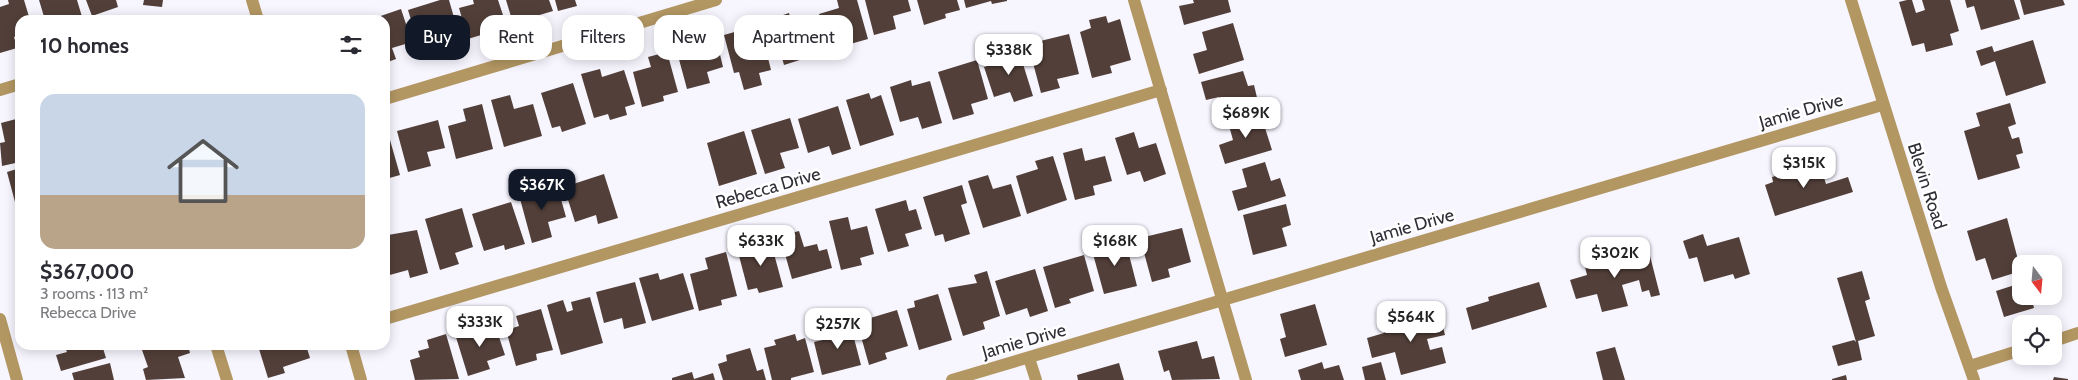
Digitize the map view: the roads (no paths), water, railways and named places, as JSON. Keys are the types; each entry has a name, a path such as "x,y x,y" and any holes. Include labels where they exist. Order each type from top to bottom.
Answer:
{"street":[{"path":"252,0 256,15"},
{"path":"390,98 716,0"},
{"path":"1134,0 1246,380"},
{"name":"Blevin Road","path":"1851,0 1882,105 1941,287 1974,380"},
{"path":"0,90 15,86"},
{"name":"Rebecca Drive","path":"390,318 1161,90"},
{"name":"Jamie Drive","path":"952,380 1882,105"},
{"path":"0,319 17,380"},
{"path":"2062,338 2078,333"},
{"path":"217,350 226,380"},
{"path":"352,350 361,380"},
{"path":"1970,366 2012,353"},
{"path":"1029,358 1036,380"}]}
